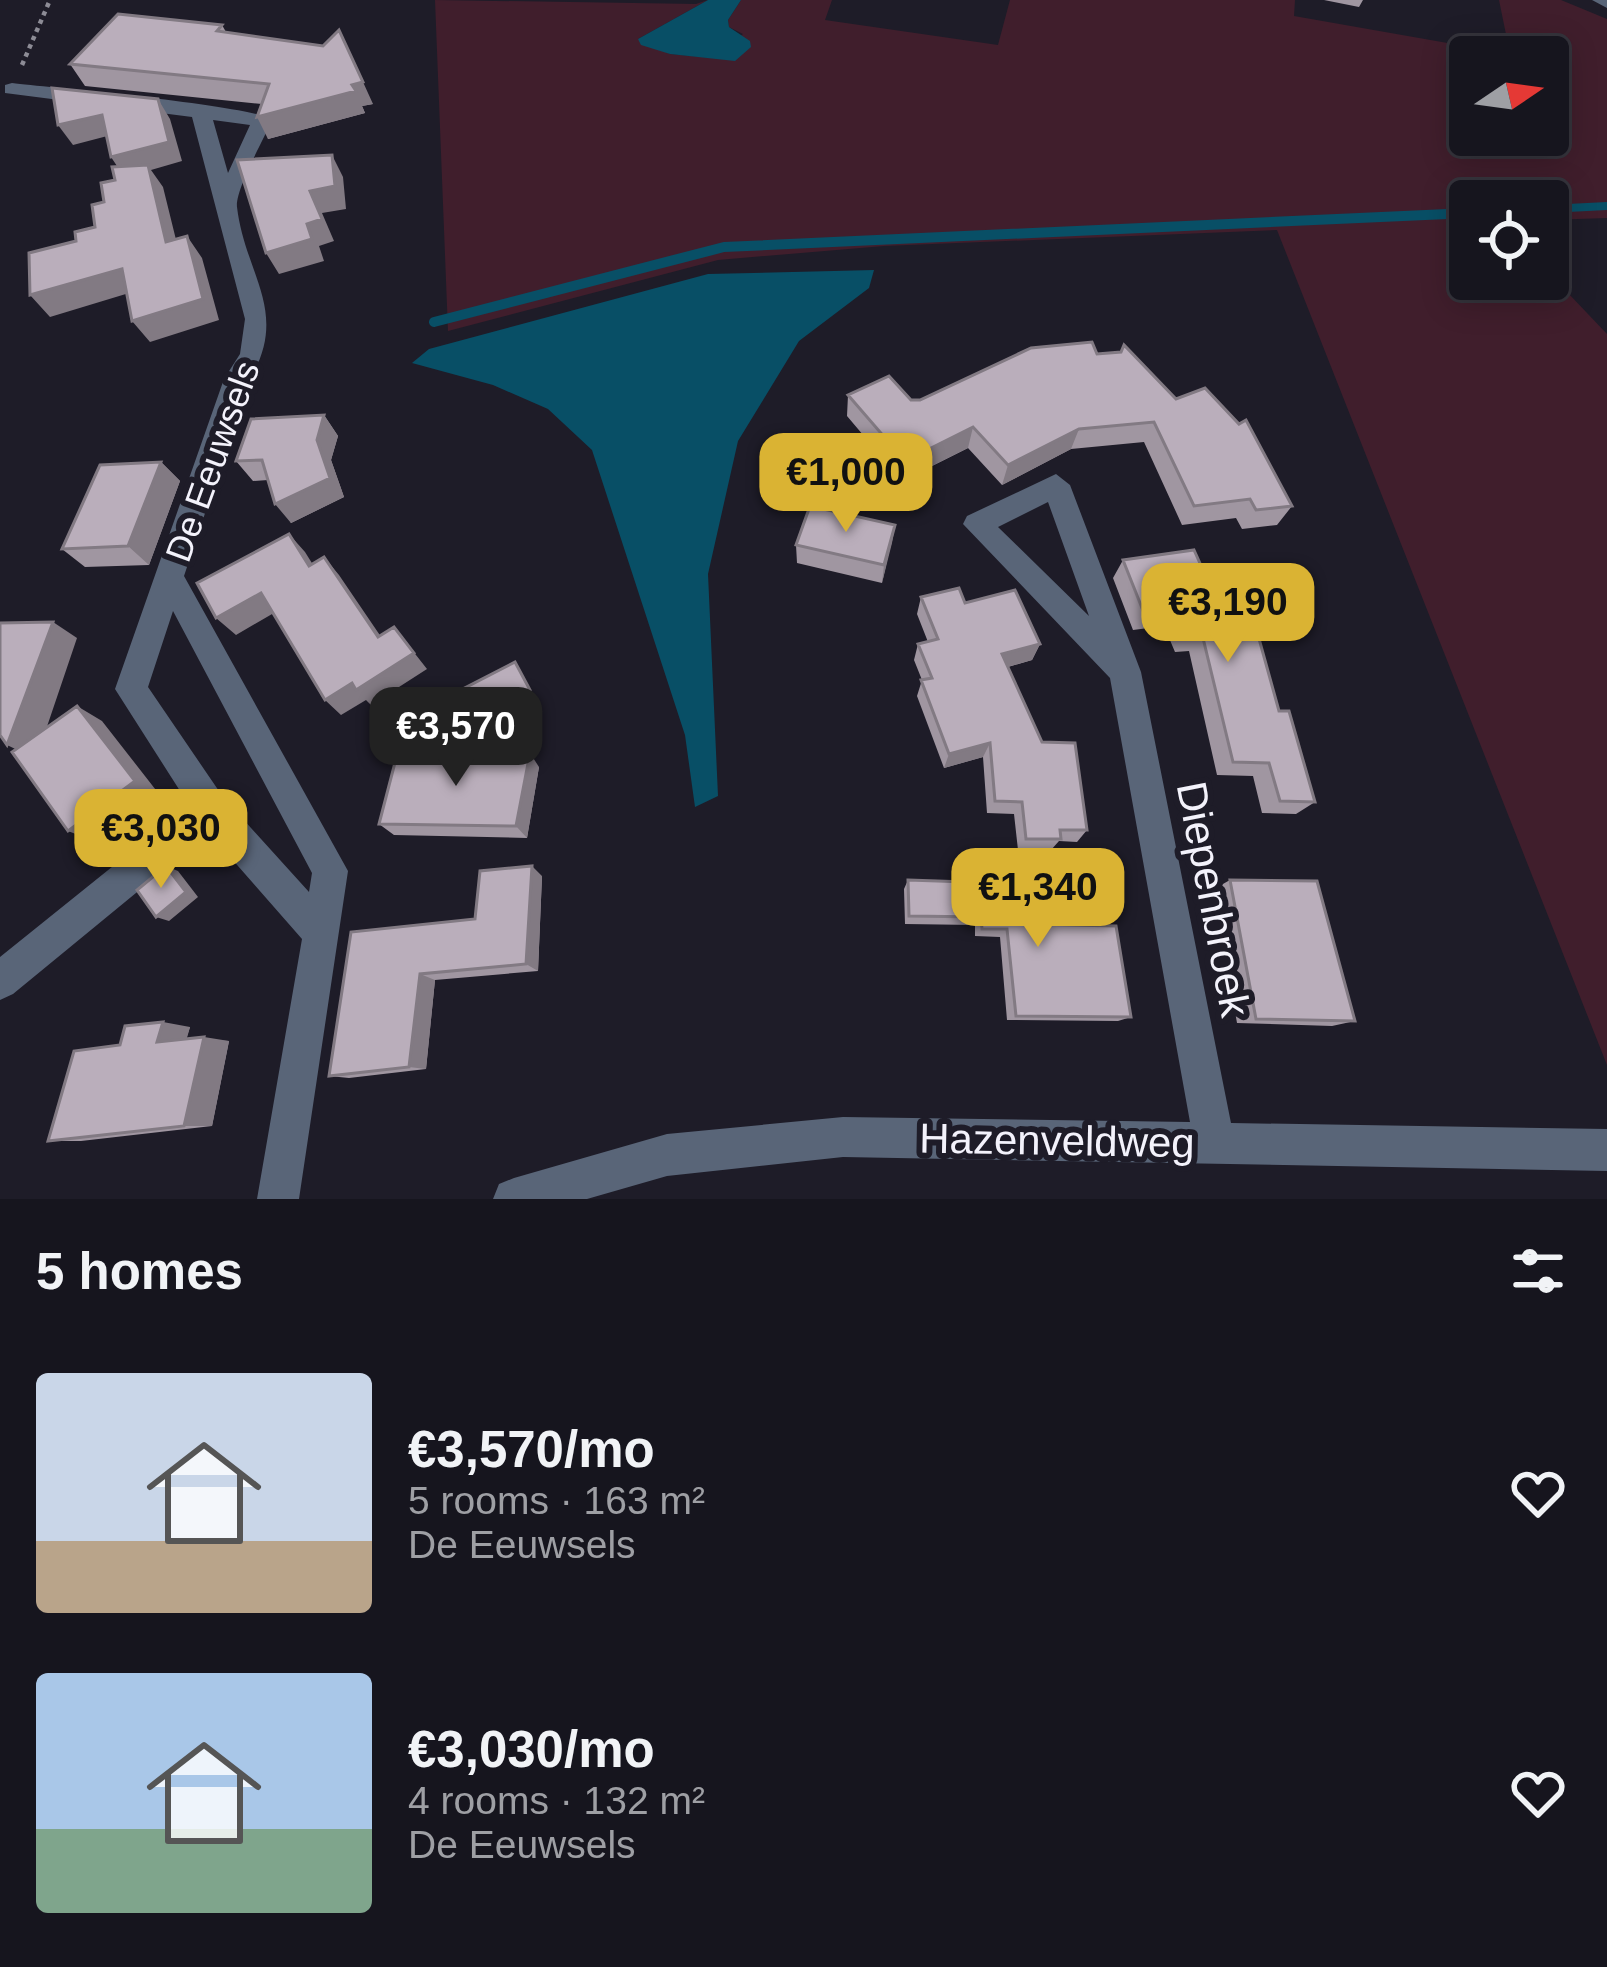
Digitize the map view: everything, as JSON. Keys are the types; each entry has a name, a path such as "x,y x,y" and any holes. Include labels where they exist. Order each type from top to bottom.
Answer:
{"street":[{"path":"11,89 262,120 225,204"},
{"name":"De Eeuwsels","path":"200,112 257,319 252,354 237,379 131,689 212,809 321,933"},
{"name":"Diepenbroek","path":"1124,672 976,524 1056,485 1124,672 1214,1143"},
{"name":"De Eeuwsels","path":"170,578 329,871 278,1199"},
{"path":"0,981 212,809"},
{"name":"Hazenveldweg","path":"514,1199 668,1155 843,1137 1607,1150"}],"path":[{"path":"11,89 50,0"}],"shaded area":[{"path":"435,0 696,4 708,0 638,39 670,54 714,58 743,34 729,27 728,20 741,0 832,0 825,20 998,45 1010,0 1295,0 1294,16 1449,43 1449,156 1569,156 1569,36 1506,36 1499,0 1561,0 1607,19 1607,218 1569,219 1569,180 1449,180 1449,300 1569,300 1569,294 1607,334 1607,1065 1277,230 884,246 718,260 448,331"}],"water":[{"path":"708,0 741,0 728,20 729,27 750,41 751,47 735,61 670,54 641,45 638,39"},
{"path":"874,270 869,288 799,341 738,441 708,574 718,796 695,807 685,735 592,450 548,409 493,385 412,363 429,349 708,274"}],"building":[{"path":"118,14 222,25 217,31 323,46 339,30 363,82 352,85 356,91 257,117 269,84 70,64"},
{"path":"52,88 158,99 169,142 111,157 102,115 58,125"},
{"path":"332,155 335,186 310,191 322,219 307,224 312,239 266,253 237,160"},
{"path":"148,165 166,242 187,236 203,299 132,321 122,269 30,295 29,253 76,241 75,232 95,227 92,205 104,202 101,183 115,180 112,167"},
{"path":"1092,342 1097,354 1121,352 1124,345 1176,399 1205,388 1239,424 1246,420 1292,506 1256,510 1250,499 1194,506 1154,422 1079,429 1008,465 973,427 905,461 848,395 889,376 911,400 920,400 1031,348"},
{"path":"324,415 317,440 330,478 275,504 262,460 236,461 251,419"},
{"path":"161,462 128,546 62,549 100,465"},
{"path":"810,506 895,525 884,565 796,545"},
{"path":"289,534 309,566 324,557 378,637 394,627 414,653 356,690 352,683 325,700 261,593 216,618 197,583"},
{"path":"1194,550 1212,590 1231,588 1245,618 1253,617 1279,711 1289,711 1315,802 1280,801 1269,763 1233,762 1202,634 1188,636 1176,609 1144,613 1123,560"},
{"path":"959,588 965,603 1015,590 1040,644 1002,654 1042,742 1075,743 1087,830 1060,830 1061,839 1026,839 1022,802 995,801 990,743 949,754 921,680 932,678 918,644 938,639 921,597"},
{"path":"53,622 7,745 0,735 0,623"},
{"path":"515,662 530,690 472,724 457,692"},
{"path":"77,706 135,781 68,831 12,752"},
{"path":"398,751 530,753 516,826 379,824"},
{"path":"166,866 186,892 156,917 137,890"},
{"path":"532,866 526,964 420,974 409,1067 329,1076 351,932 475,919 480,871"},
{"path":"908,880 1022,884 1027,924 1116,926 1131,1017 1016,1016 1007,929 982,929 981,917 909,916"},
{"path":"1230,880 1317,881 1355,1021 1256,1019"},
{"path":"163,1022 157,1042 204,1037 184,1126 48,1141 74,1051 120,1045 125,1026"}],"waterway":[{"path":"1569,208 1607,206"},
{"path":"434,322 724,247 1449,214"}]}
